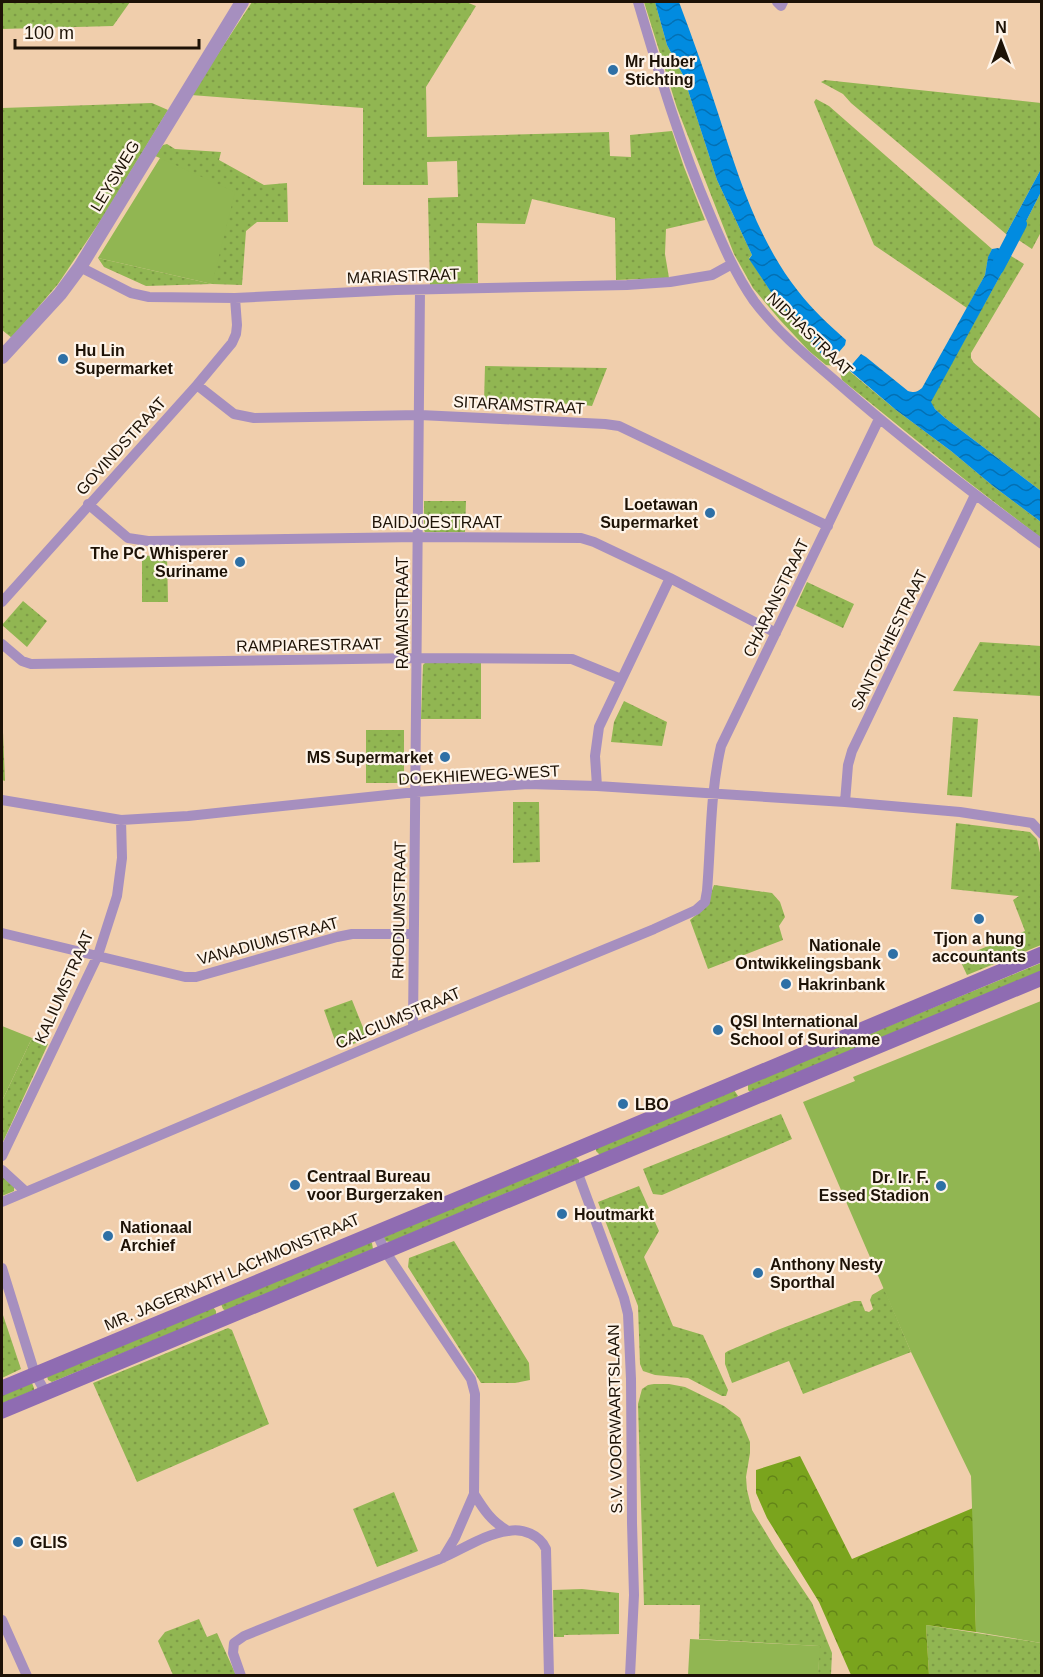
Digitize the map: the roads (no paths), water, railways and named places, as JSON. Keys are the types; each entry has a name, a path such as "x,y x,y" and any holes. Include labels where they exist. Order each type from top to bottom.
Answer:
{"main road":[{"name":"MR. JAGERNATH LACHMONSTRAAT","path":"2,1388 1041,954"},
{"path":"2,1411 1041,978"},
{"path":"733,1083 741,1103"},
{"path":"580,1147 583,1168"}],"street":[{"name":"LEYSWEG","path":"2,357 60,294 80,267 242,2"},
{"name":"NIDHASTRAAT","path":"638,2 690,167 732,264 754,300 799,349 879,419 1041,544"},
{"name":"MARIASTRAAT","path":"80,267 131,293 149,297 235,298 420,290 627,285 670,282 712,275 732,264"},
{"name":"RAMAISTRAAT","path":"416,792 420,290"},
{"name":"GOVINDSTRAAT","path":"2,602 232,343 237,325 235,298"},
{"name":"SITARAMSTRAAT","path":"197,385 234,414 244,417 420,415 605,423 619,426 828,526"},
{"name":"CHARANSTRAAT","path":"713,794 721,746 879,419"},
{"name":"SANTOKHIESTRAAT","path":"845,802 848,765 852,751 975,495"},
{"name":"BAIDJOESTRAAT","path":"88,504 128,538 148,542 418,537 581,538 670,578 776,633"},
{"path":"597,786 595,756 599,727 670,578"},
{"name":"RAMPIARESTRAAT","path":"2,644 22,661 31,664 417,658 572,659 621,679"},
{"name":"DOEKHIEWEG-WEST","path":"2,800 121,820 188,816 416,792 528,784 597,786 960,812 1032,822 1041,834"},
{"name":"RHODIUMSTRAAT","path":"413,1028 416,792"},
{"name":"CALCIUMSTRAAT","path":"2,1202 696,910 705,902 707,891 713,794"},
{"name":"KALIUMSTRAAT","path":"2,1156 98,955 117,896 122,858 121,820"},
{"name":"VANADIUMSTRAAT","path":"2,933 185,977 196,977 352,934 413,934"},
{"name":"S.V. VOORWAARTSLAAN","path":"583,1168 628,1314 634,1595 630,1676"},
{"path":"2,1170 26,1191"},
{"path":"376,1232 386,1251 471,1379 475,1394 474,1494 455,1538 443,1558"},
{"path":"2,1268 35,1374 46,1394"},
{"path":"474,1494 486,1513 508,1531"},
{"path":"241,1676 233,1653 234,1643 244,1636 443,1558 493,1534 517,1530 536,1536 544,1543 546,1549 549,1676"},
{"path":"2,1620 27,1676"}],"water":[{"path":"655,2 679,2 741,183 760,228 771,250 798,291 846,340 845,345 833,359 822,355 773,295 749,259 752,255 717,180 683,75 667,45"},
{"path":"1041,169 1041,192 1017,239 1014,240 1006,234"},
{"path":"998,248 1011,256 931,402 945,418 1041,491 1041,522 896,410 848,369 861,354 908,391 916,392 922,388 985,275 992,249"}],"waterway":[{"path":"997,268 1020,224"}],"place":[{"name":"Mr Huber Stichting","path":"613,70"},
{"name":"Hu Lin Supermarket","path":"63,359"},
{"name":"Loetawan Supermarket","path":"710,513"},
{"name":"The PC Whisperer Suriname","path":"240,562"},
{"name":"MS Supermarket","path":"445,757"},
{"name":"Tjon a hung accountants","path":"979,919"},
{"name":"Nationale Ontwikkelingsbank","path":"893,954"},
{"name":"Hakrinbank","path":"786,984"},
{"name":"QSI International School of Suriname","path":"718,1030"},
{"name":"LBO","path":"623,1104"},
{"name":"Centraal Bureau voor Burgerzaken","path":"295,1185"},
{"name":"Dr. Ir. F. Essed Stadion","path":"941,1186"},
{"name":"Houtmarkt","path":"562,1214"},
{"name":"Nationaal Archief","path":"108,1236"},
{"name":"Anthony Nesty Sporthal","path":"758,1273"},
{"name":"GLIS","path":"18,1542"}]}
